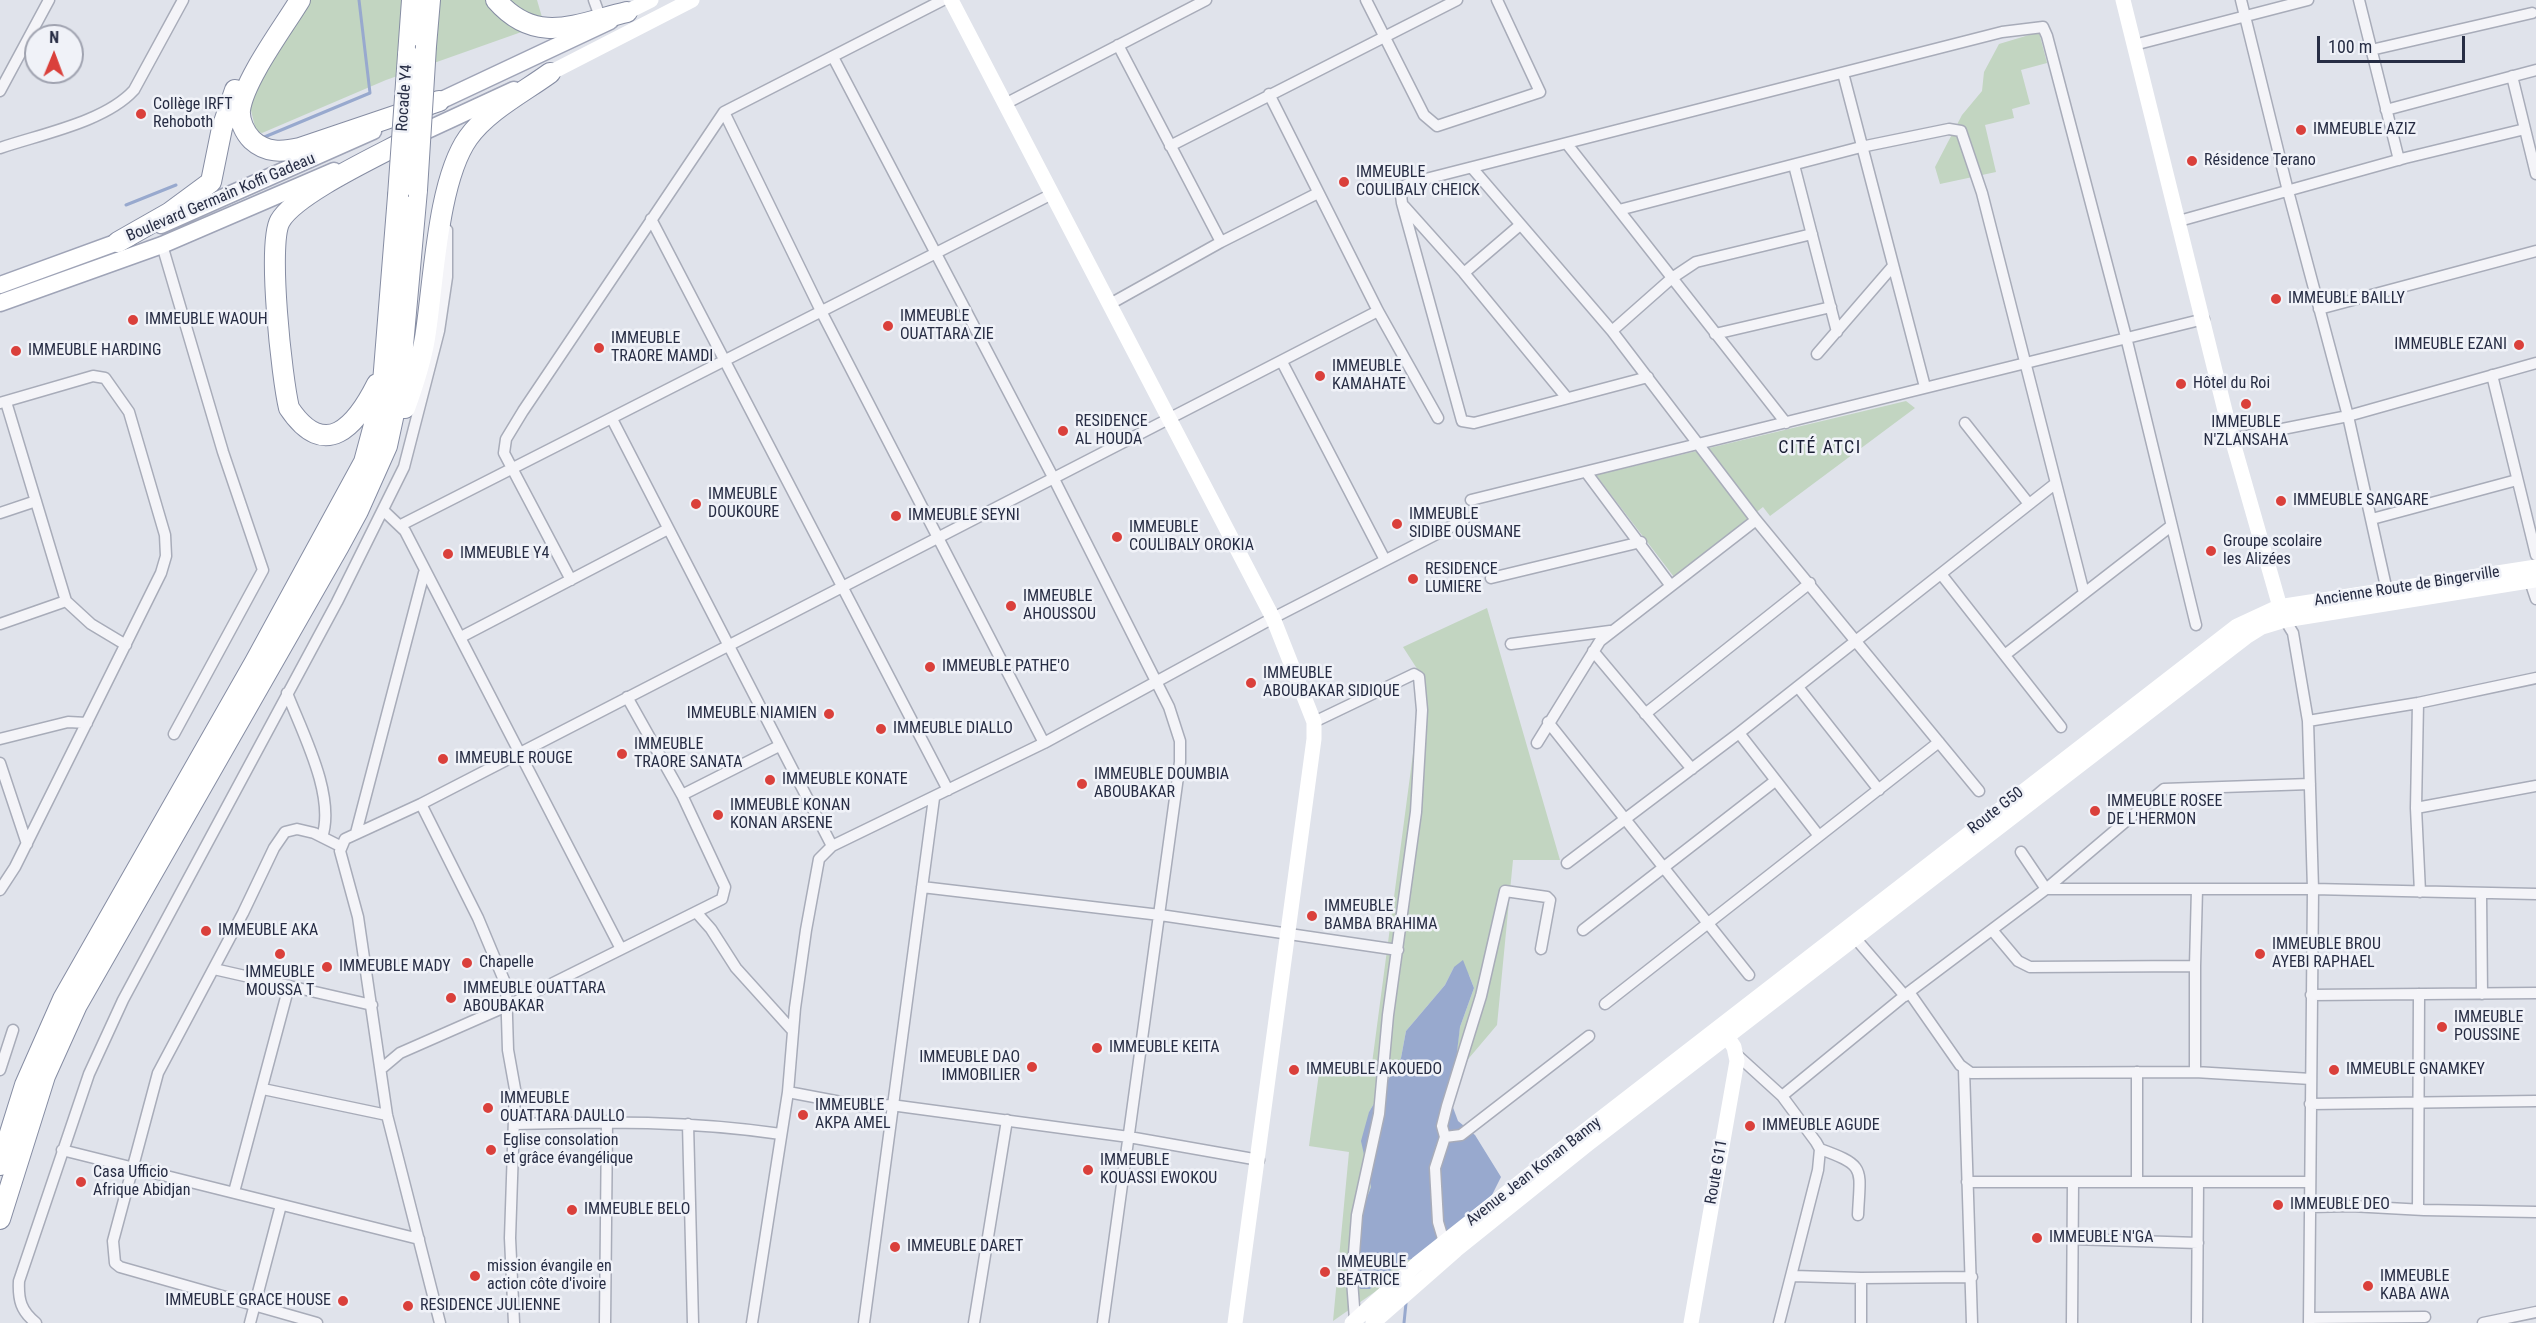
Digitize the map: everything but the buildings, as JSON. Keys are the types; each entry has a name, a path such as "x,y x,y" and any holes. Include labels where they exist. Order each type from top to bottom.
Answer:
{"highway":[{"path":"118,242 169,213 211,182 222,128 237,84 288,0"},
{"path":"300,0 244,93 239,113 244,131 253,141 267,150 292,150 439,101"},
{"name":"Rocade Y4","path":"387,353 410,26 409,0"},
{"name":"Rocade Y4","path":"387,446 399,390 417,190 430,0"},
{"path":"496,0 509,15 525,24 541,28 561,28 599,15 627,12"},
{"path":"0,1219 45,1076 77,1005 339,546 400,422 412,389 425,339 440,230 447,193 459,152 468,136 484,120 550,73"},
{"path":"387,353 378,383 363,412 347,429 329,436 313,432 297,421 286,398 277,291 276,233 287,213 310,195 411,138"},
{"path":"0,1165 25,1085 63,999 355,481 376,424 387,353"}],"main road":[{"name":"Boulevard Germain Koffi Gadeau","path":"0,285 118,242 218,202 460,92 599,15"},
{"name":"Boulevard Germain Koffi Gadeau","path":"0,303 162,245 411,138 550,73"}],"street":[{"path":"0,92 49,0"},
{"path":"0,147 99,115 124,100 134,90 183,0"},
{"path":"627,12 651,0"},
{"path":"550,73 692,0"},
{"path":"571,580 511,470 504,453 506,440 724,112 943,0"},
{"path":"951,0 1273,618 1314,722 1314,739 1289,935 1235,1323"},
{"path":"1005,104 1206,0"},
{"path":"1366,0 1424,115 1433,125 1442,125 1540,92 1497,0"},
{"path":"1170,146 1457,0"},
{"path":"2123,0 2232,439 2282,614 2293,633 2308,721 2313,890 2310,1321 2425,1317"},
{"path":"2241,0 2288,191 2348,416 2373,519 2387,591"},
{"path":"2134,45 2308,0"},
{"path":"2359,0 2399,160"},
{"path":"2371,50 2532,13"},
{"path":"1648,377 1474,423 1462,421 1400,190 1404,185 2002,32 2037,27 2044,29 2126,337 2196,625"},
{"path":"1118,45 1221,242"},
{"path":"833,57 1054,479 1174,720 1180,750 1160,915 1103,1323"},
{"path":"2386,110 2536,70"},
{"path":"1843,73 1925,387"},
{"path":"2512,76 2536,174"},
{"path":"1269,94 1378,311 1438,418"},
{"path":"724,112 822,313 1044,743"},
{"path":"1618,210 1861,147 1949,129 1961,131 1982,193 2084,593"},
{"path":"2179,221 2399,160 2525,129"},
{"path":"1567,144 1786,423"},
{"path":"1794,165 1836,332"},
{"path":"1473,169 1612,332 1756,520 1979,791"},
{"path":"36,1323 26,1314 20,1304 19,1281 89,1074 123,1000 384,511 411,447 439,332 447,277 447,193"},
{"path":"401,525 726,362 1052,194"},
{"path":"1110,304 1221,242 1318,194"},
{"path":"1402,203 1464,273 1567,398"},
{"path":"651,219 948,790"},
{"path":"1464,273 1520,225"},
{"path":"1612,332 1672,278 1702,260 1812,234"},
{"path":"162,245 223,452 263,570 174,734"},
{"path":"2319,309 2536,252"},
{"path":"1817,354 1893,266"},
{"path":"1715,334 1831,307"},
{"path":"440,1323 387,1115 358,918 344,872 340,846 345,838 421,804 1378,311"},
{"path":"1471,500 2204,319"},
{"path":"1282,362 1385,560"},
{"path":"2232,439 2348,416 2536,363"},
{"path":"2492,375 2536,555"},
{"path":"0,890 27,844 126,645 161,573 166,556 165,535 129,412 105,378 99,376 3,402 66,602 92,624 126,645"},
{"path":"612,419 832,846"},
{"path":"1965,423 2029,504"},
{"path":"1586,472 1641,542 1671,586"},
{"path":"2373,519 2517,480"},
{"path":"1567,864 1739,734 2056,483"},
{"path":"0,513 36,501"},
{"path":"384,511 401,525 621,949"},
{"path":"752,1323 788,1092 792,1030 819,859 832,846 1044,743 1273,618 1464,520"},
{"path":"1537,743 1593,651 1610,631 1756,520"},
{"path":"2006,654 2171,526"},
{"path":"461,638 668,529"},
{"path":"1491,578 1641,542"},
{"path":"356,833 424,573"},
{"path":"1941,574 2061,727"},
{"path":"2534,576 2536,599"},
{"name":"Ancienne Route de Bingerville","path":"2282,614 2534,576"},
{"name":"Ancienne Route de Bingerville","path":"2282,614 2387,591 2534,576"},
{"path":"1645,714 1810,583"},
{"path":"0,624 66,602"},
{"name":"Route G50","path":"1724,1031 1856,939 2206,667 2282,614"},
{"name":"Route G50","path":"1724,1031 2237,626 2282,614"},
{"path":"1511,644 1610,631"},
{"path":"1593,651 1692,769"},
{"path":"1314,722 1414,674 1419,677 1422,719 1416,812 1379,1114 1357,1215 1352,1280 1353,1322"},
{"path":"2308,721 2418,703 2536,678"},
{"path":"1798,687 1879,790"},
{"path":"287,693 313,758 327,817 322,837"},
{"path":"381,1069 400,1053 507,1006 722,899 725,887 682,795 627,697"},
{"path":"2418,703 2416,808 2420,892"},
{"path":"0,739 68,722 87,723"},
{"path":"1548,722 1749,975"},
{"path":"1739,734 1819,836"},
{"path":"1605,1004 1939,742"},
{"path":"682,795 779,746"},
{"path":"0,763 27,844"},
{"path":"1584,930 1775,781"},
{"path":"1782,1096 1907,994 2046,889 2164,789 2310,784"},
{"path":"2416,808 2536,786"},
{"path":"864,1323 891,1105 934,798"},
{"path":"421,804 478,918 506,985 508,1050 515,1089 510,1238 514,1323"},
{"path":"317,1323 115,1263 115,1233 158,1073 214,969 274,848 285,832 297,829 340,846"},
{"path":"2021,852 2046,889"},
{"path":"922,887 1160,915 1398,950"},
{"path":"2046,889 2536,894"},
{"path":"2195,1072 2197,889"},
{"path":"1444,1242 1437,1216 1435,1168 1445,1137 1443,1126 1447,1106 1481,996 1505,891 1547,897 1550,900 1541,949"},
{"path":"2481,894 2482,994"},
{"path":"696,912 715,935 736,968 792,1030"},
{"path":"1992,930 2018,961 2030,967 2195,966"},
{"path":"1856,939 1907,994 1964,1069 1978,1074 2195,1072 2311,1078"},
{"path":"214,969 372,1005"},
{"path":"234,1192 263,1089 288,986"},
{"path":"2311,995 2536,993"},
{"path":"2418,1209 2420,994"},
{"path":"0,1071 13,1030"},
{"path":"1724,1031 1737,1055 1782,1096 1820,1149 1852,1161 1857,1167 1860,1174 1858,1215"},
{"name":"Avenue Jean Konan Banny","path":"1373,1323 1398,1301 1418,1264 1444,1242 1724,1031"},
{"name":"Avenue Jean Konan Banny","path":"1353,1322 1493,1221 1724,1031"},
{"path":"1445,1137 1461,1135 1588,1036"},
{"name":"Route G11","path":"1690,1323 1737,1055"},
{"path":"1964,1069 1972,1323"},
{"path":"2137,1072 2137,1182"},
{"path":"263,1089 387,1115"},
{"path":"788,1092 862,1106 891,1105 1129,1137 1259,1160"},
{"path":"2310,1104 2536,1101"},
{"path":"974,1323 1007,1120"},
{"path":"514,1124 607,1121 688,1124 781,1134"},
{"path":"605,1323 607,1121"},
{"path":"688,1124 693,1323"},
{"path":"1779,1323 1818,1170 1820,1149"},
{"path":"62,1150 419,1239"},
{"path":"1967,1182 2310,1182"},
{"path":"2072,1323 2073,1182"},
{"path":"2197,1323 2198,1182"},
{"path":"250,1323 281,1205"},
{"path":"2310,1207 2351,1206 2536,1212"},
{"path":"2073,1239 2198,1244"},
{"path":"1793,1275 1862,1278 1972,1276"},
{"path":"1861,1323 1862,1278"},
{"path":"2483,1323 2536,1312"}],"green space":[{"path":"294,0 537,0 544,24 386,80 262,133 256,131 244,82"},
{"path":"2039,32 2047,63 2021,70 2030,104 2012,109 2014,118 1985,125 1996,172 1940,184 1935,167 1962,115 1982,91 1984,72 1999,44"},
{"path":"1906,401 1915,408 1770,516 1763,507 1674,577 1596,475"},
{"path":"1487,608 1560,860 1513,860 1497,1025 1453,1077 1460,1027 1474,988 1469,975 1454,967 1445,985 1406,1031 1401,1058 1369,1112 1366,1162 1371,1187 1362,1210 1370,1289 1401,1261 1425,1257 1333,1321 1349,1152 1309,1146 1320,1066 1371,1071 1423,678 1403,647"}],"water":[{"path":"1463,960 1474,988 1460,1027 1451,1102 1458,1121 1475,1135 1501,1177 1490,1199 1425,1257 1401,1261 1370,1289 1360,1289 1353,1267 1362,1210 1371,1187 1361,1141 1369,1112 1401,1058 1406,1031 1445,985 1454,967"}],"waterway":[{"path":"262,138 370,93 359,0"},
{"path":"126,205 176,185"},
{"path":"1404,1323 1406,1303"}],"place":[{"name":"Collège IRFT Rehoboth","path":"141,114"},
{"name":"IMMEUBLE AZIZ","path":"2301,130"},
{"name":"Résidence Terano","path":"2192,161"},
{"name":"IMMEUBLE COULIBALY CHEICK","path":"1344,182"},
{"name":"IMMEUBLE BAILLY","path":"2276,299"},
{"name":"IMMEUBLE WAOUH","path":"133,320"},
{"name":"IMMEUBLE OUATTARA ZIE","path":"888,326"},
{"name":"IMMEUBLE EZANI","path":"2519,345"},
{"name":"IMMEUBLE TRAORE MAMDI","path":"599,348"},
{"name":"IMMEUBLE HARDING","path":"16,351"},
{"name":"IMMEUBLE KAMAHATE","path":"1320,376"},
{"name":"Hôtel du Roi","path":"2181,384"},
{"name":"IMMEUBLE N'ZLANSAHA","path":"2246,404"},
{"name":"RESIDENCE AL HOUDA","path":"1063,431"},
{"name":"IMMEUBLE SANGARE","path":"2281,501"},
{"name":"IMMEUBLE DOUKOURE","path":"696,504"},
{"name":"IMMEUBLE SEYNI","path":"896,516"},
{"name":"IMMEUBLE SIDIBE OUSMANE","path":"1397,524"},
{"name":"IMMEUBLE COULIBALY OROKIA","path":"1117,537"},
{"name":"Groupe scolaire les Alizées","path":"2211,551"},
{"name":"IMMEUBLE Y4","path":"448,554"},
{"name":"RESIDENCE LUMIERE","path":"1413,579"},
{"name":"IMMEUBLE AHOUSSOU","path":"1011,606"},
{"name":"IMMEUBLE PATHE'O","path":"930,667"},
{"name":"IMMEUBLE ABOUBAKAR SIDIQUE","path":"1251,683"},
{"name":"IMMEUBLE NIAMIEN","path":"829,714"},
{"name":"IMMEUBLE DIALLO","path":"881,729"},
{"name":"IMMEUBLE TRAORE SANATA","path":"622,754"},
{"name":"IMMEUBLE ROUGE","path":"443,759"},
{"name":"IMMEUBLE KONATE","path":"770,780"},
{"name":"IMMEUBLE DOUMBIA ABOUBAKAR","path":"1082,784"},
{"name":"IMMEUBLE ROSEE DE L'HERMON","path":"2095,811"},
{"name":"IMMEUBLE KONAN KONAN ARSENE","path":"718,815"},
{"name":"IMMEUBLE BAMBA BRAHIMA","path":"1312,916"},
{"name":"IMMEUBLE AKA","path":"206,931"},
{"name":"IMMEUBLE MOUSSA T","path":"280,954"},
{"name":"IMMEUBLE BROU AYEBI RAPHAEL","path":"2260,954"},
{"name":"Chapelle","path":"467,963"},
{"name":"IMMEUBLE MADY","path":"327,967"},
{"name":"IMMEUBLE OUATTARA ABOUBAKAR","path":"451,998"},
{"name":"IMMEUBLE POUSSINE","path":"2442,1027"},
{"name":"IMMEUBLE KEITA","path":"1097,1048"},
{"name":"IMMEUBLE DAO IMMOBILIER","path":"1032,1067"},
{"name":"IMMEUBLE AKOUEDO","path":"1294,1070"},
{"name":"IMMEUBLE GNAMKEY","path":"2334,1070"},
{"name":"IMMEUBLE OUATTARA DAULLO","path":"488,1108"},
{"name":"IMMEUBLE AKPA AMEL","path":"803,1115"},
{"name":"IMMEUBLE AGUDE","path":"1750,1126"},
{"name":"Eglise consolation et grâce évangélique","path":"491,1150"},
{"name":"IMMEUBLE KOUASSI EWOKOU","path":"1088,1170"},
{"name":"Casa Ufficio Afrique Abidjan","path":"81,1182"},
{"name":"IMMEUBLE DEO","path":"2278,1205"},
{"name":"IMMEUBLE BELO","path":"572,1210"},
{"name":"IMMEUBLE N'GA","path":"2037,1238"},
{"name":"IMMEUBLE DARET","path":"895,1247"},
{"name":"IMMEUBLE BEATRICE","path":"1325,1272"},
{"name":"mission évangile en action côte d'ivoire","path":"475,1276"},
{"name":"IMMEUBLE KABA AWA","path":"2368,1286"},
{"name":"IMMEUBLE GRACE HOUSE","path":"343,1301"},
{"name":"RESIDENCE JULIENNE","path":"408,1306"}],"district":[{"name":"CITÉ ATCI","path":"1820,448"}]}
